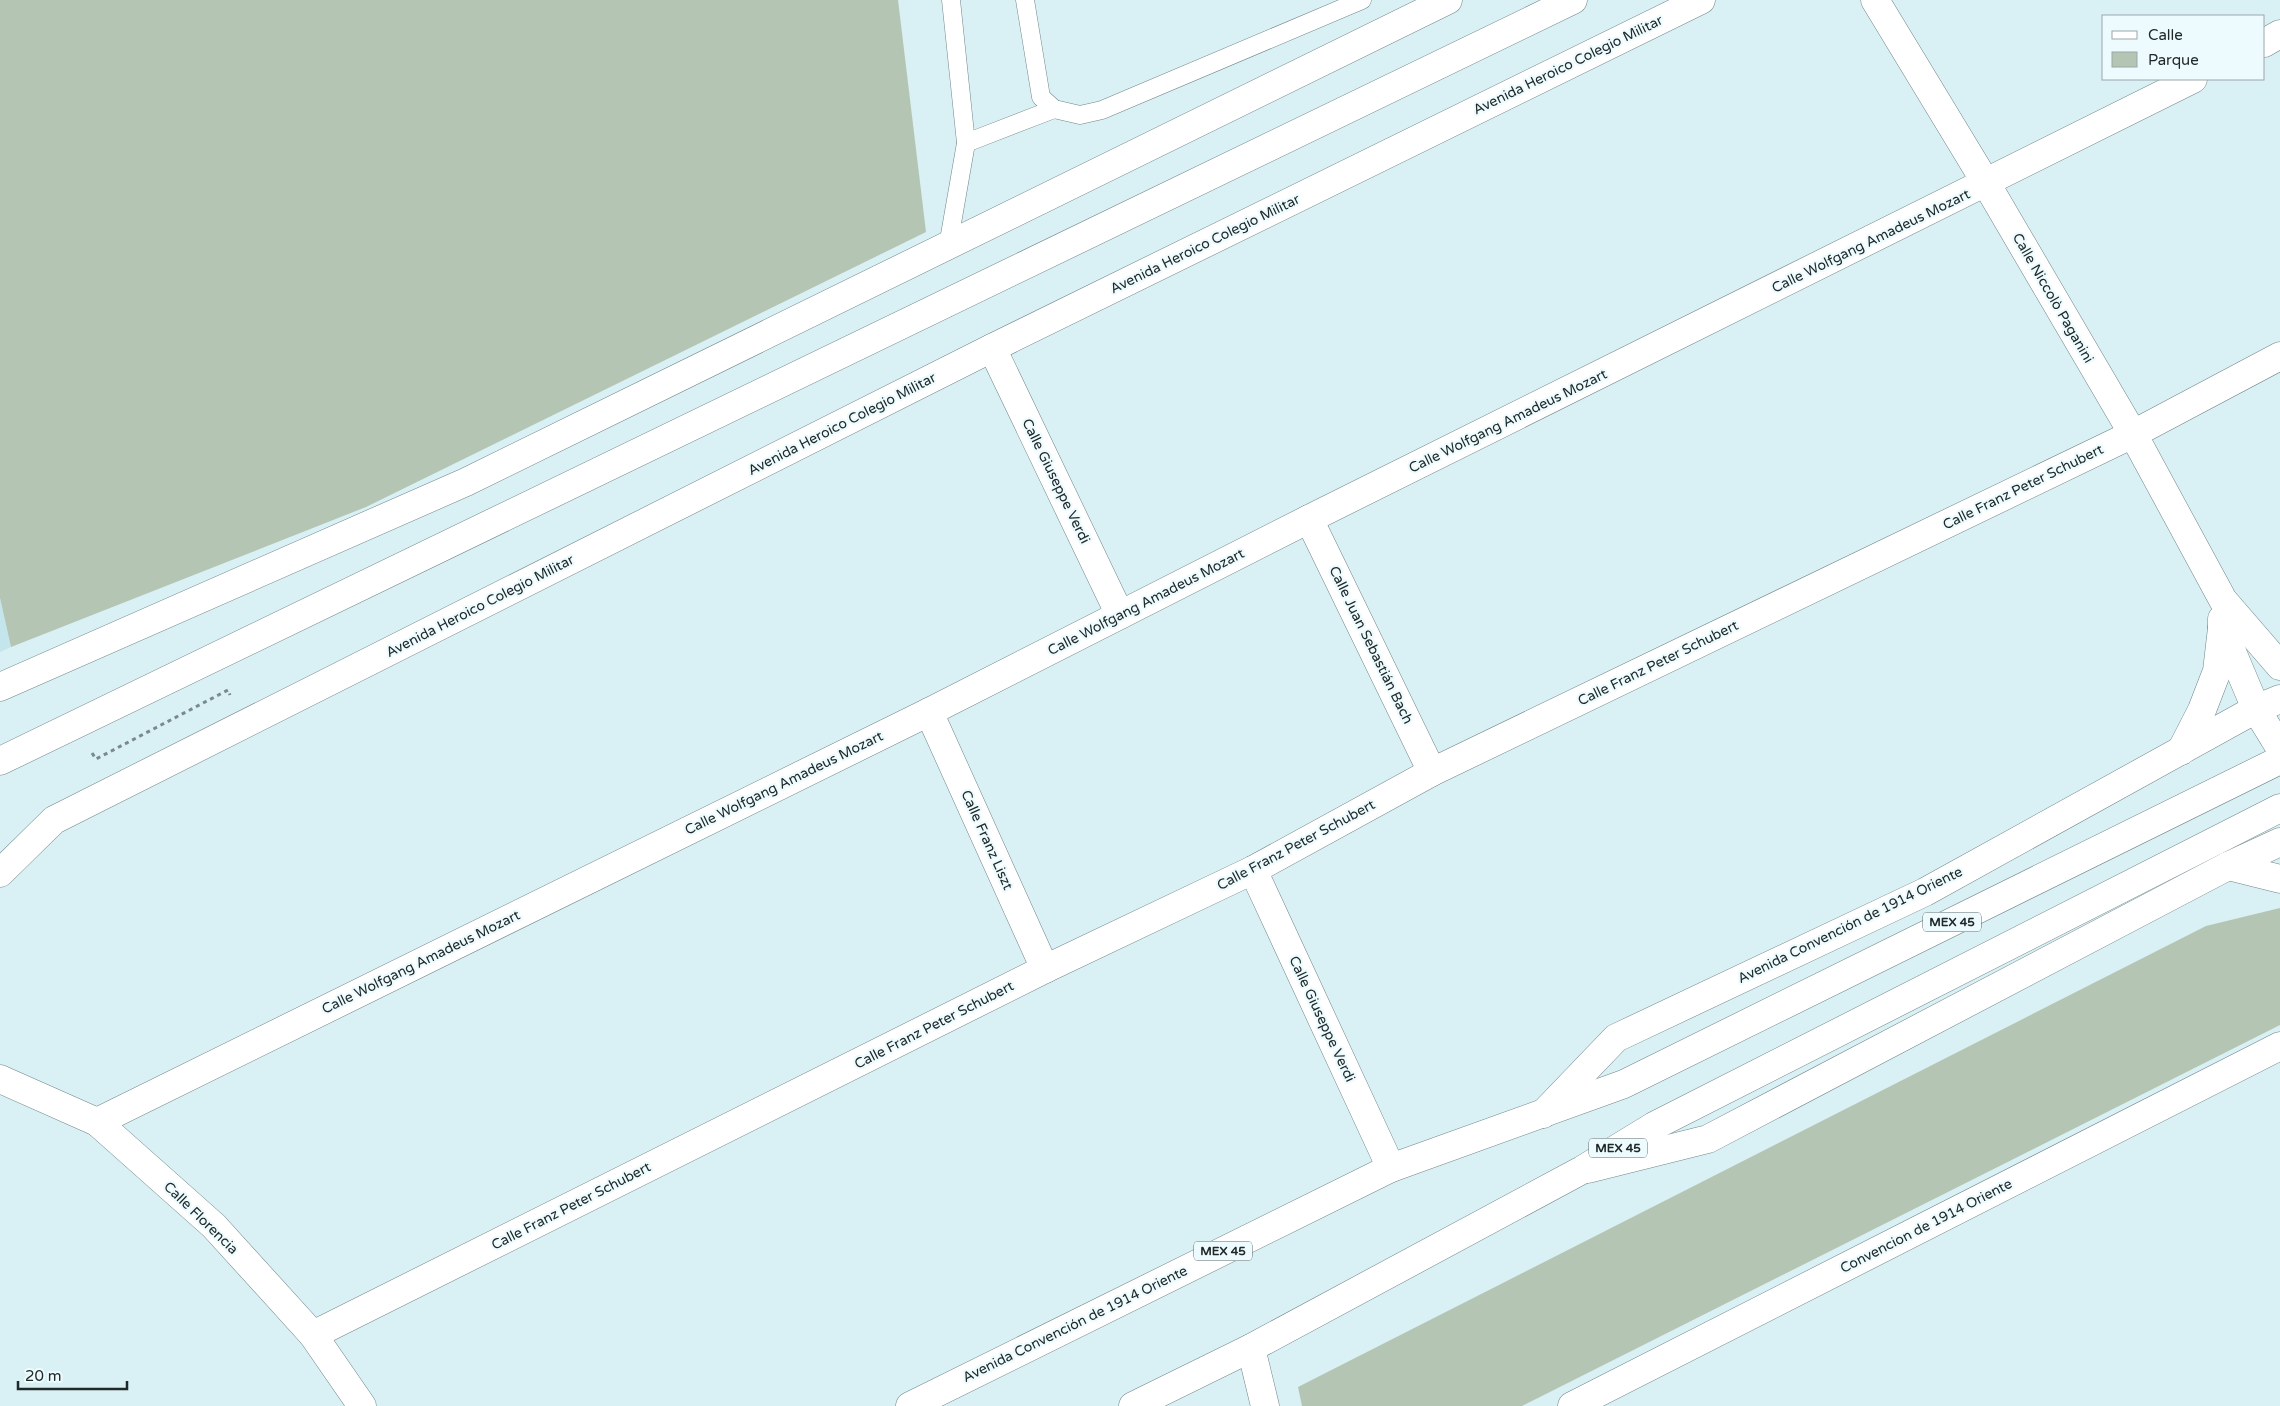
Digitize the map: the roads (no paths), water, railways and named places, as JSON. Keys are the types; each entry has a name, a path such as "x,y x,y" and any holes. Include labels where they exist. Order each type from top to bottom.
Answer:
{"street":[{"path":"0,687 466,482 1448,0"},
{"path":"0,761 1573,0"},
{"name":"Avenida Heroico Colegio Militar","path":"0,873 54,820 992,348 1701,0"},
{"name":"Calle Niccolò Paganini","path":"1875,0 2133,434 2223,600 2280,666"},
{"path":"2265,42 2280,34"},
{"name":"Calle Wolfgang Amadeus Mozart","path":"97,1122 929,712 1310,519 1986,184 2191,80"},
{"name":"Calle Giuseppe Verdi","path":"992,348 1120,615"},
{"name":"Calle Franz Peter Schubert","path":"313,1334 1045,969 1253,870 1432,772 2133,434 2280,356"},
{"name":"Calle Juan Sebastián Bach","path":"1310,519 1432,772"},
{"path":"2181,751 2202,710 2217,671 2223,600"},
{"path":"2222,628 2268,704 2280,748"},
{"name":"Avenida Convención de 1914 Oriente","path":"1542,1114 1616,1038 1925,892 2268,704"},
{"name":"Calle Franz Liszt","path":"929,712 1045,969"},
{"name":"Avenida Convención de 1914 Oriente","path":"910,1406 1390,1168 1624,1084 2280,760"},
{"name":"MEX 45","path":"1133,1406 1251,1348 1582,1170 1654,1126 2280,808"},
{"path":"1582,1170 1708,1139 2228,866 2280,842"},
{"path":"2228,866 2280,878"},
{"name":"Calle Giuseppe Verdi","path":"1253,870 1390,1168"},
{"name":"Convencion de 1914 Oriente","path":"1572,1406 2280,1046"},
{"name":"Calle Florencia","path":"0,1079 97,1122 214,1226 313,1334 362,1406"},
{"path":"1251,1348 1264,1406"}],"lane":[{"path":"948,246 966,144 952,0"},
{"path":"1025,0 1041,97 1054,109 1080,115 1102,110 1362,0"},
{"path":"966,144 1054,109"}]}
